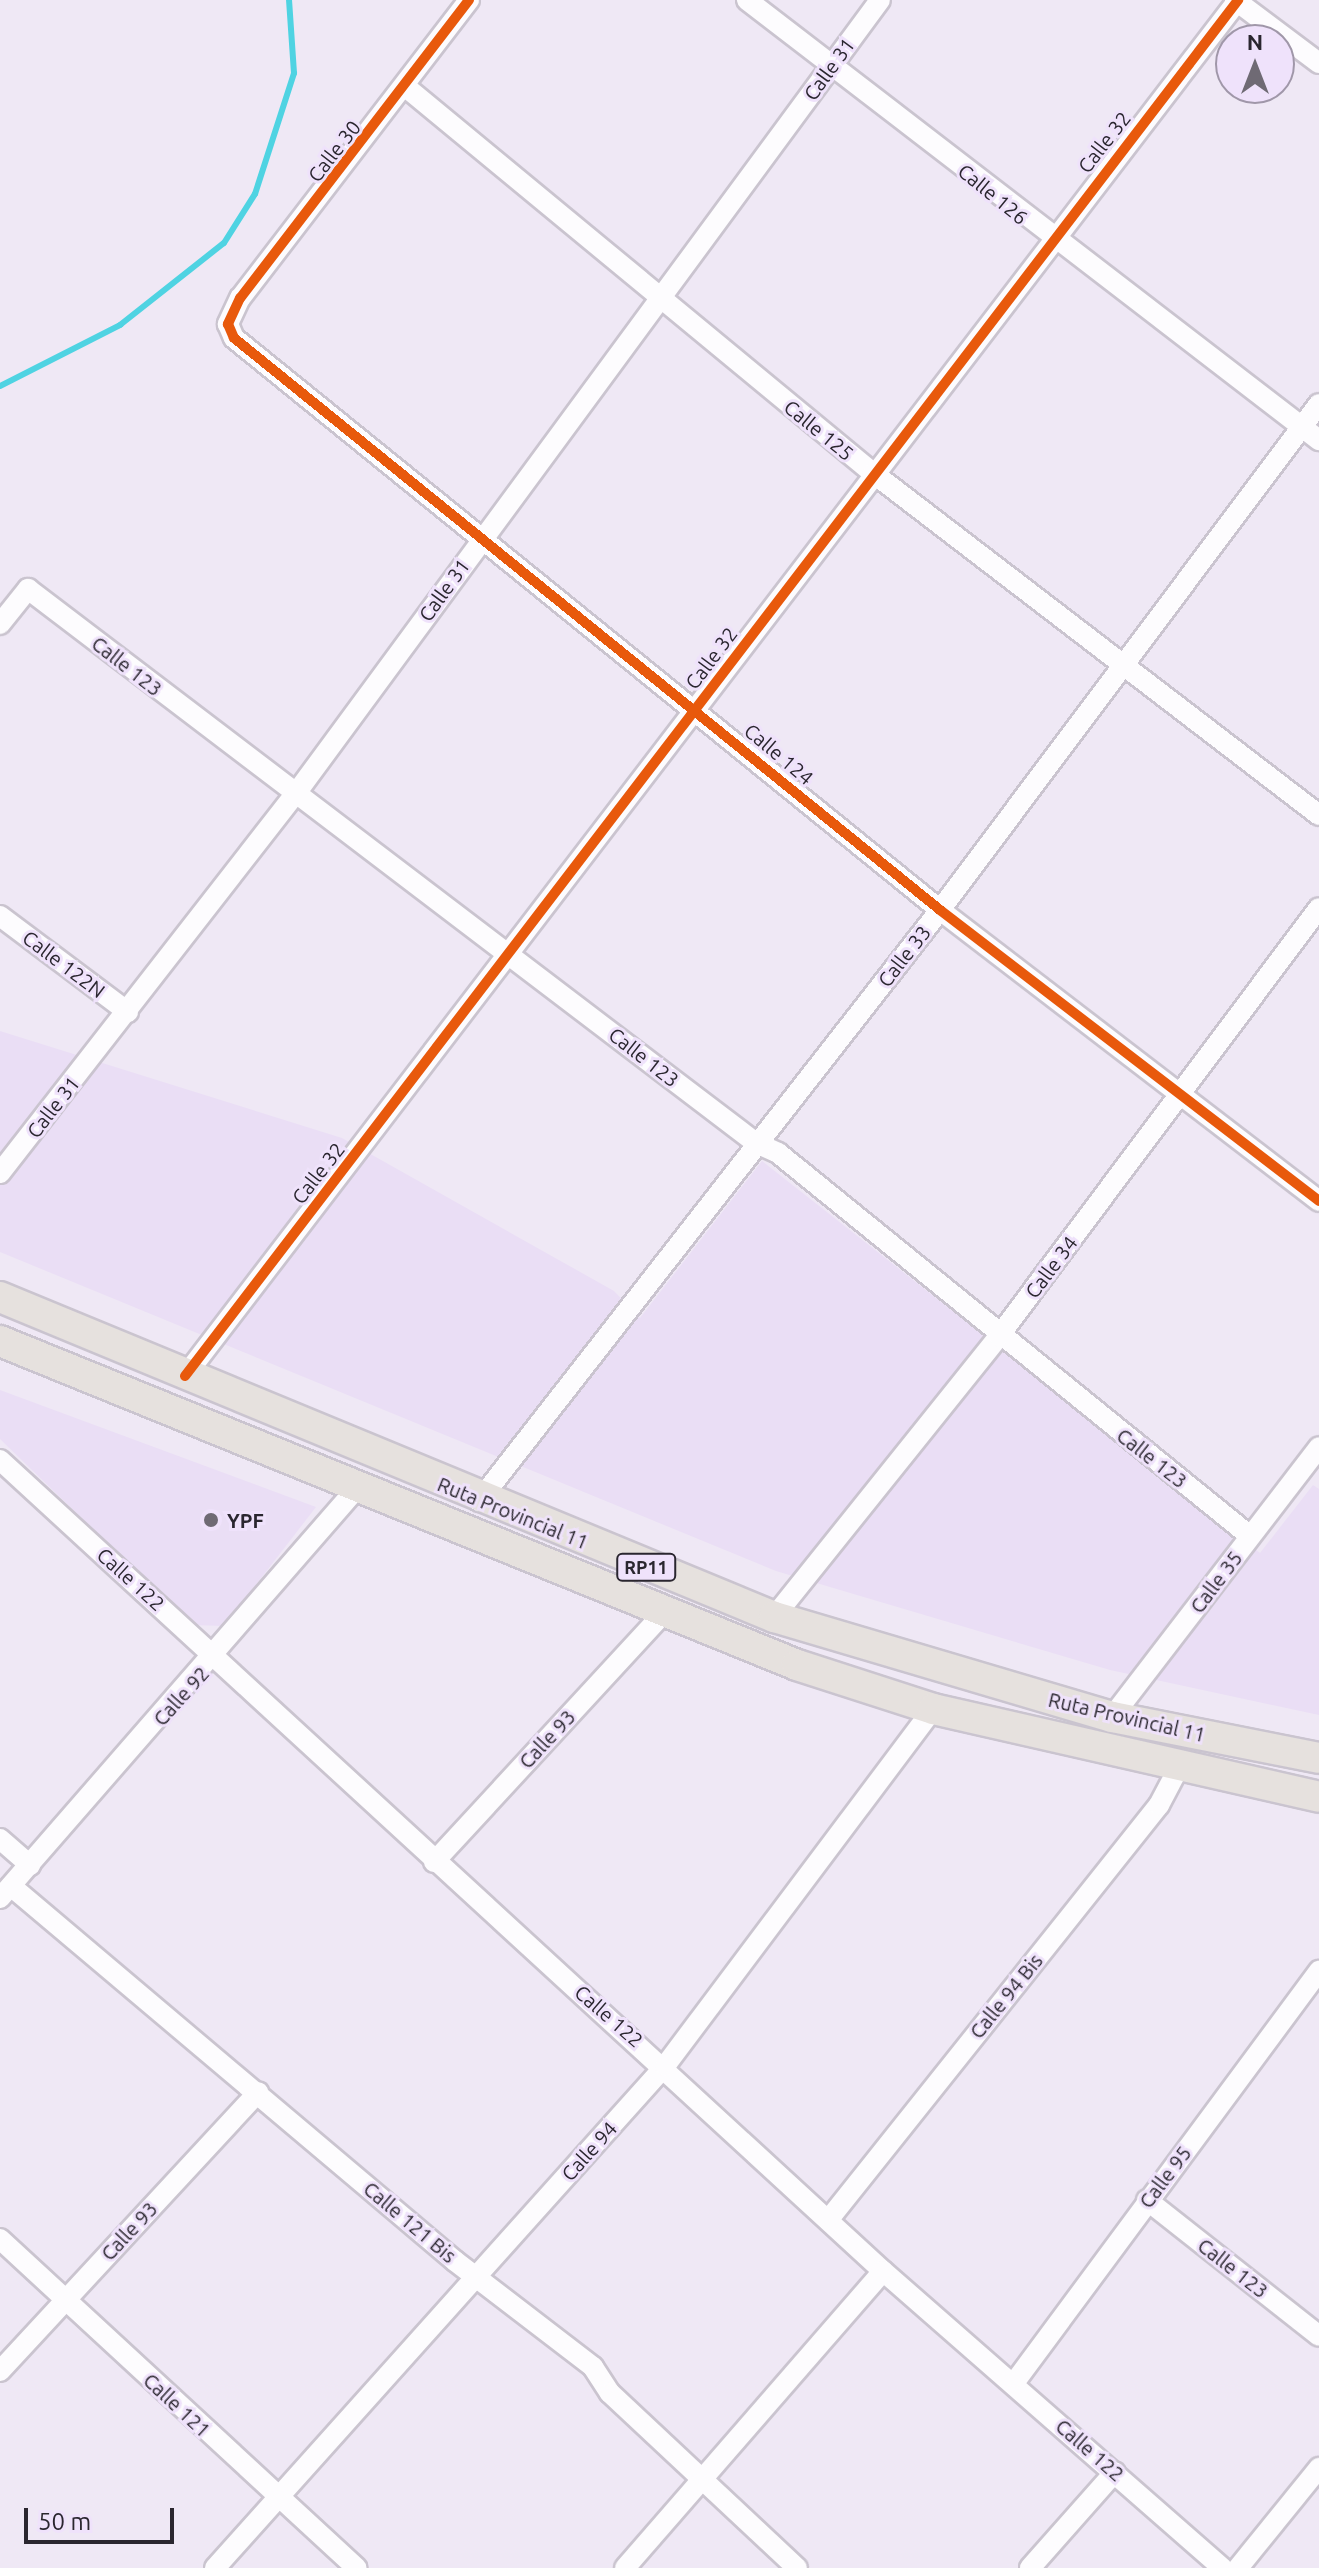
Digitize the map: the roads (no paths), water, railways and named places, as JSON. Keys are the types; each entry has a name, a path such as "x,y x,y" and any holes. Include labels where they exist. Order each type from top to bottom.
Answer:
{"main road":[{"name":"Ruta Provincial 11","path":"0,1297 479,1501 774,1617 1112,1717 1319,1758"},
{"name":"Ruta Provincial 11","path":"0,1341 661,1616 933,1709 1178,1769 1319,1797"}],"street":[{"name":"Calle 30","path":"228,324 407,88 469,0"},
{"name":"Calle 126","path":"747,0 833,64 1051,240 1319,440"},
{"name":"Calle 31","path":"0,1173 294,796 880,0"},
{"path":"1237,0 1319,63"},
{"name":"Calle 32","path":"185,1376 1237,0"},
{"name":"Calle 125","path":"407,88 658,300 873,473 1319,815"},
{"name":"Calle 124","path":"228,324 234,338 480,541 696,709 940,910 1184,1091 1319,1201"},
{"name":"Calle 33","path":"479,1501 940,910 1319,404"},
{"name":"Calle 123","path":"0,624 28,589 294,796 510,953 756,1143 778,1153 999,1336 1250,1536"},
{"name":"Calle 34","path":"774,1617 999,1336 1319,908"},
{"name":"Calle 122N","path":"0,916 128,1012"},
{"name":"Calle 35","path":"1112,1717 1319,1447"},
{"name":"Calle 122","path":"0,1460 216,1656 434,1862 665,2066 883,2271 1222,2568"},
{"name":"Calle 92","path":"6,1892 216,1656 356,1489"},
{"name":"Calle 93","path":"434,1862 661,1616"},
{"name":"Calle 94","path":"215,2568 665,2066 933,1709"},
{"name":"Calle 94 Bis","path":"829,2219 1159,1805 1178,1769"},
{"path":"0,1839 30,1865"},
{"name":"Calle 121 Bis","path":"6,1892 258,2092 477,2275 593,2367 610,2393 797,2568"},
{"name":"Calle 95","path":"1014,2383 1319,1971"},
{"name":"Calle 93","path":"0,2371 258,2092"},
{"name":"Calle 123","path":"1147,2200 1319,2336"},
{"name":"Calle 121","path":"0,2239 356,2568"},
{"path":"625,2568 883,2271"},
{"path":"1238,2568 1319,2468"},
{"path":"1030,2568 1115,2472"}],"waterway":[{"path":"0,386 120,325 224,243 255,194 294,73 289,0"}],"place":[{"name":"YPF","path":"211,1520"}]}
